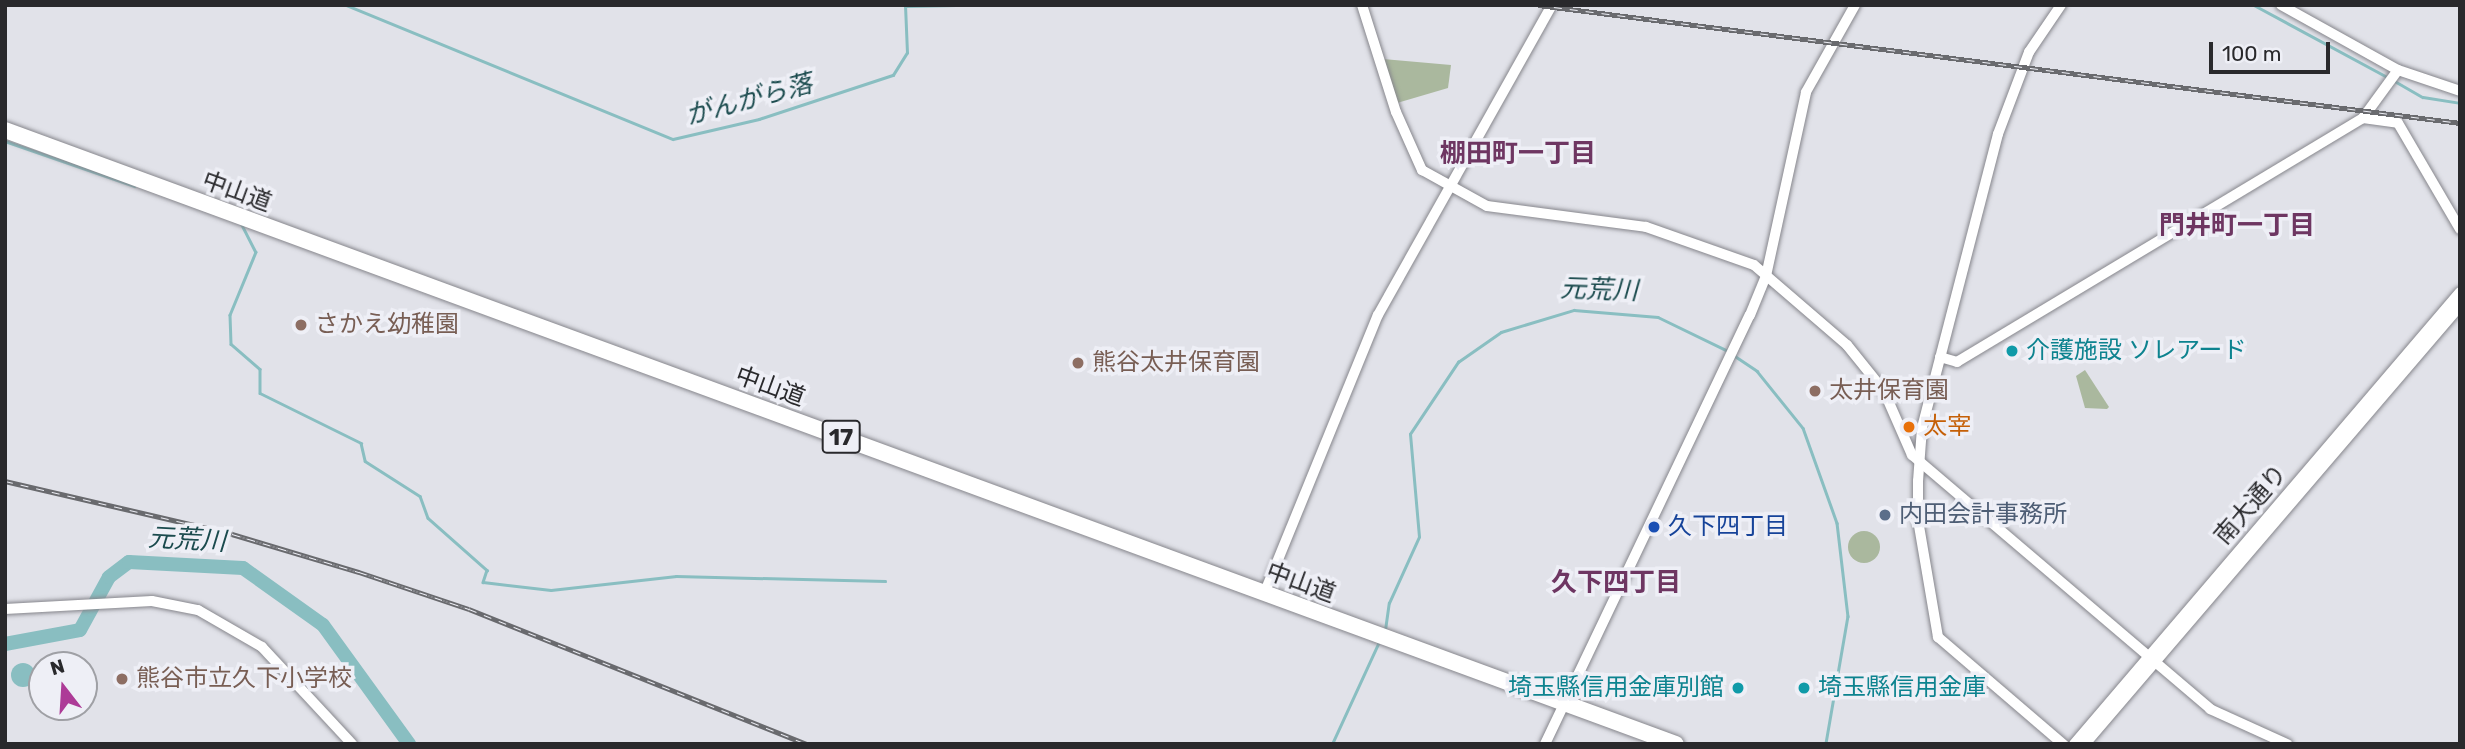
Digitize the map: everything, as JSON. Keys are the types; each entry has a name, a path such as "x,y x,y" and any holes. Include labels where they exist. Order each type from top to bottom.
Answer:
{"highway":[{"name":"中山道","path":"5,130 1676,744"}],"street":[{"path":"1362,5 1418,165 1487,206 1646,227 1745,261 1766,275 1847,345 1884,391 1905,448 2227,721 2287,744"},
{"path":"1264,594 1353,370 1449,184 1552,5"},
{"path":"1545,744 1732,354 1766,275 1806,92 1855,5"},
{"path":"2061,5 2029,52 1998,134 1940,357 1919,459 1918,520 1938,637 2063,744"},
{"path":"2281,5 2398,70 2460,91"},
{"path":"1940,357 1957,362 2363,118 2398,70"},
{"path":"2363,118 2398,123 2460,229"},
{"name":"南大通り","path":"2085,744 2152,656 2460,292"},
{"name":"南大通り","path":"2074,744 2460,306"},
{"path":"5,609 102,602 175,603 240,630 352,744"}],"green space":[{"path":"1383,59 1451,65 1448,88 1397,103"},
{"path":"1606,273 1617,277 1621,288 1617,299 1606,303 1595,299 1591,288 1595,277"},
{"path":"2085,370 2109,407 2107,409 2085,408 2076,376"},
{"path":"1864,531 1875,536 1880,547 1875,558 1864,563 1853,558 1848,547 1853,536"}],"water":[{"path":"28,664 28,686 23,687 14,684 11,675 14,666"}],"waterway":[{"name":"がんがら落","path":"346,5 673,139 759,119 893,75 907,53 905,6 956,5"},
{"name":"がんがら落","path":"2254,5 2387,77"},
{"name":"がんがら落","path":"2393,80 2423,97 2460,103"},
{"path":"5,141 134,186"},
{"path":"242,225 256,252 230,315 231,344 260,369 260,393 361,443 365,461 420,496 428,518 487,570 483,582 551,590 676,576 885,581"},
{"name":"元荒川","path":"1385,630 1389,603 1419,537 1410,434 1458,362 1501,332 1574,310 1658,317 1730,352"},
{"name":"元荒川","path":"1735,356 1757,371 1803,428 1837,523 1848,616 1826,744"},
{"name":"元荒川","path":"5,644 80,630 109,577 129,562 243,568 323,625 409,744"},
{"name":"元荒川","path":"1332,744 1379,642"}],"railway":[{"path":"1538,5 2460,123"},
{"path":"5,481 232,534 359,572 469,609 807,744"}],"place":[{"name":"さかえ幼稚園","path":"301,325"},
{"name":"介護施設 ソレアード","path":"2012,351"},
{"name":"熊谷太井保育園","path":"1078,363"},
{"name":"太井保育園","path":"1815,391"},
{"name":"太宰","path":"1909,427"},
{"name":"内田会計事務所","path":"1885,515"},
{"name":"久下四丁目","path":"1654,527"},
{"name":"熊谷市立久下小学校","path":"122,679"},
{"name":"埼玉縣信用金庫別館","path":"1738,688"},
{"name":"埼玉縣信用金庫","path":"1804,688"}],"district":[{"name":"棚田町一丁目","path":"1518,154"},
{"name":"門井町一丁目","path":"2237,226"},
{"name":"久下四丁目","path":"1616,583"}]}
